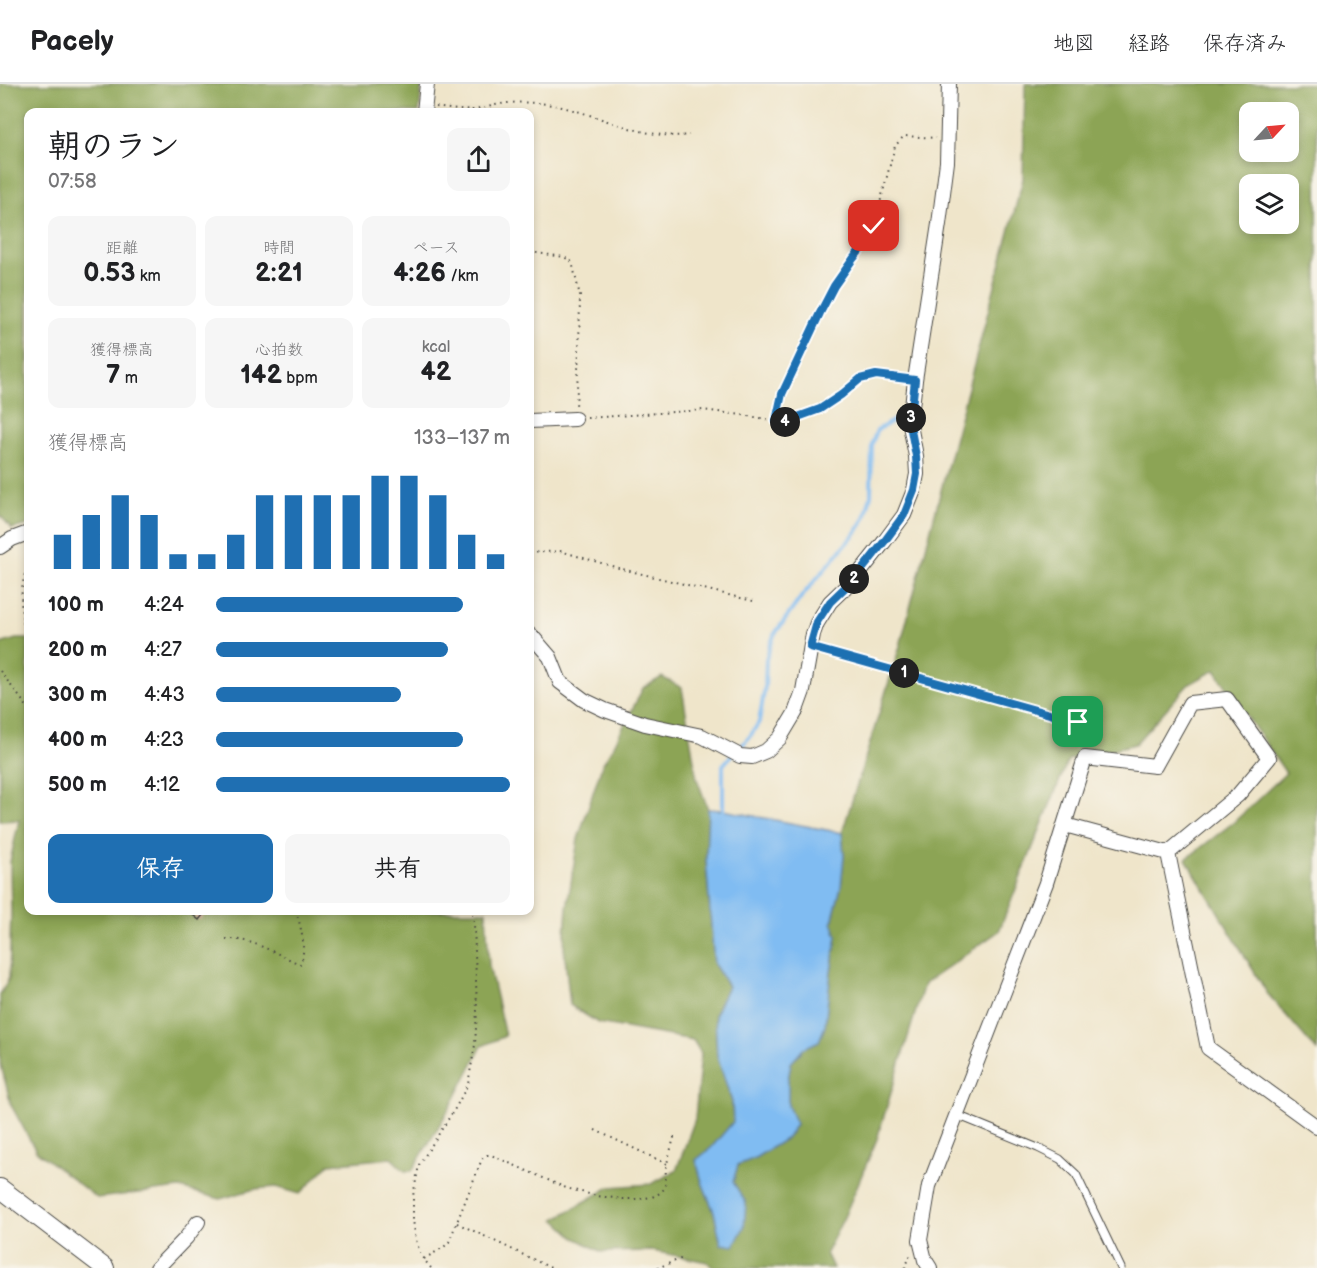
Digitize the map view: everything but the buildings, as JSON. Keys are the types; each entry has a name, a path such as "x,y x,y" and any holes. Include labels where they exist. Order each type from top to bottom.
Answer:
{"main road":[{"path":"0,1188 105,1268"}],"street":[{"path":"424,108 427,84"},
{"path":"534,638 550,657 560,682 584,700 645,724 702,736 740,756 752,757 766,751 780,738 795,713 803,691 810,647 817,622 830,602 857,576 904,515 914,490 917,474 916,456 910,425 939,224 948,138 949,84"},
{"path":"534,421 575,419"},
{"path":"0,547 24,534"},
{"path":"930,1268 925,1260 920,1240 929,1186 1046,883 1085,758 1155,766 1190,703 1227,699 1269,758 1238,795 1168,853"},
{"path":"1065,825 1168,853"},
{"path":"1168,853 1208,1048 1317,1127"},
{"path":"157,1268 198,1222"}],"lane":[{"path":"957,1114 1060,1159 1076,1174 1121,1268"}],"path":[{"path":"483,108 506,104 538,103 557,106 607,122 660,135 675,137 689,135"},
{"path":"776,421 782,394 834,286 867,241 874,226 895,146 904,136 948,138"},
{"path":"534,253 564,257 571,261 573,266 580,296 575,419 703,410 784,422 820,409 860,379 876,375 915,380"},
{"path":"534,553 560,551 622,569 753,601"},
{"path":"24,578 21,590 21,609 24,621"},
{"path":"810,647 1078,722"},
{"path":"0,671 24,703"},
{"path":"226,939 250,942 300,964 304,958 301,926 297,915"},
{"path":"431,1268 421,1256 416,1240 413,1196 419,1165 468,1084 475,1045 477,1010 472,915"},
{"path":"595,1130 667,1164"},
{"path":"424,1259 449,1242 482,1159 487,1155 566,1188 597,1196 639,1199 652,1197 665,1188 667,1164 675,1134"},
{"path":"457,1223 551,1268"},
{"path":"657,1268 683,1258"}],"green space":[{"path":"0,84 422,84 419,108 24,108 24,526 12,529 0,515"},
{"path":"1025,84 1317,84 1317,1051 1267,993 1186,859 1234,822 1286,773 1215,670 1188,685 1135,744 1068,760 999,931 924,984 877,1139 845,1215 826,1253 833,1268 715,1268 707,1262 653,1251 602,1252 575,1238 555,1219 610,1187 651,1184 676,1171 695,1119 701,1053 693,1040 598,1023 570,1005 564,947 567,908 578,839 602,765 643,688 662,677 682,688 697,779 708,809 706,859 714,964 728,986 715,1014 717,1055 732,1102 733,1122 711,1148 696,1160 714,1212 721,1244 746,1203 733,1182 738,1165 755,1158 787,1138 796,1125 788,1106 788,1080 791,1063 804,1048 819,1041 825,1026 837,936 832,923 841,887 844,856 842,833 900,646 1023,179"},
{"path":"24,639 24,915 486,915 489,966 505,1036 482,1046 451,1106 412,1171 405,1171 391,1158 329,1164 300,1194 276,1187 255,1189 220,1199 180,1188 97,1198 36,1151 11,1105 0,1061 0,995 9,978 10,862 19,820 0,821 0,644"}],"water":[{"path":"708,809 842,833 844,856 841,887 832,922 837,936 825,1026 819,1041 804,1048 791,1063 788,1080 788,1106 796,1124 787,1138 755,1158 738,1165 733,1182 746,1203 744,1227 734,1246 721,1244 714,1212 696,1160 711,1148 733,1122 732,1102 717,1055 715,1014 728,986 714,964 706,859"}],"waterway":[{"path":"738,750 759,722 765,686 766,659 774,635 802,596 857,531 865,518 871,495 872,444 877,430 907,413"},
{"path":"723,813 723,765 732,755"}],"route":[{"path":"874,226 867,241 834,286 820,313 782,394 776,421 784,422 820,409 860,379 876,375 915,380 910,425 917,474 914,490 904,515 857,576 830,602 817,622 810,647 1078,722"}]}
